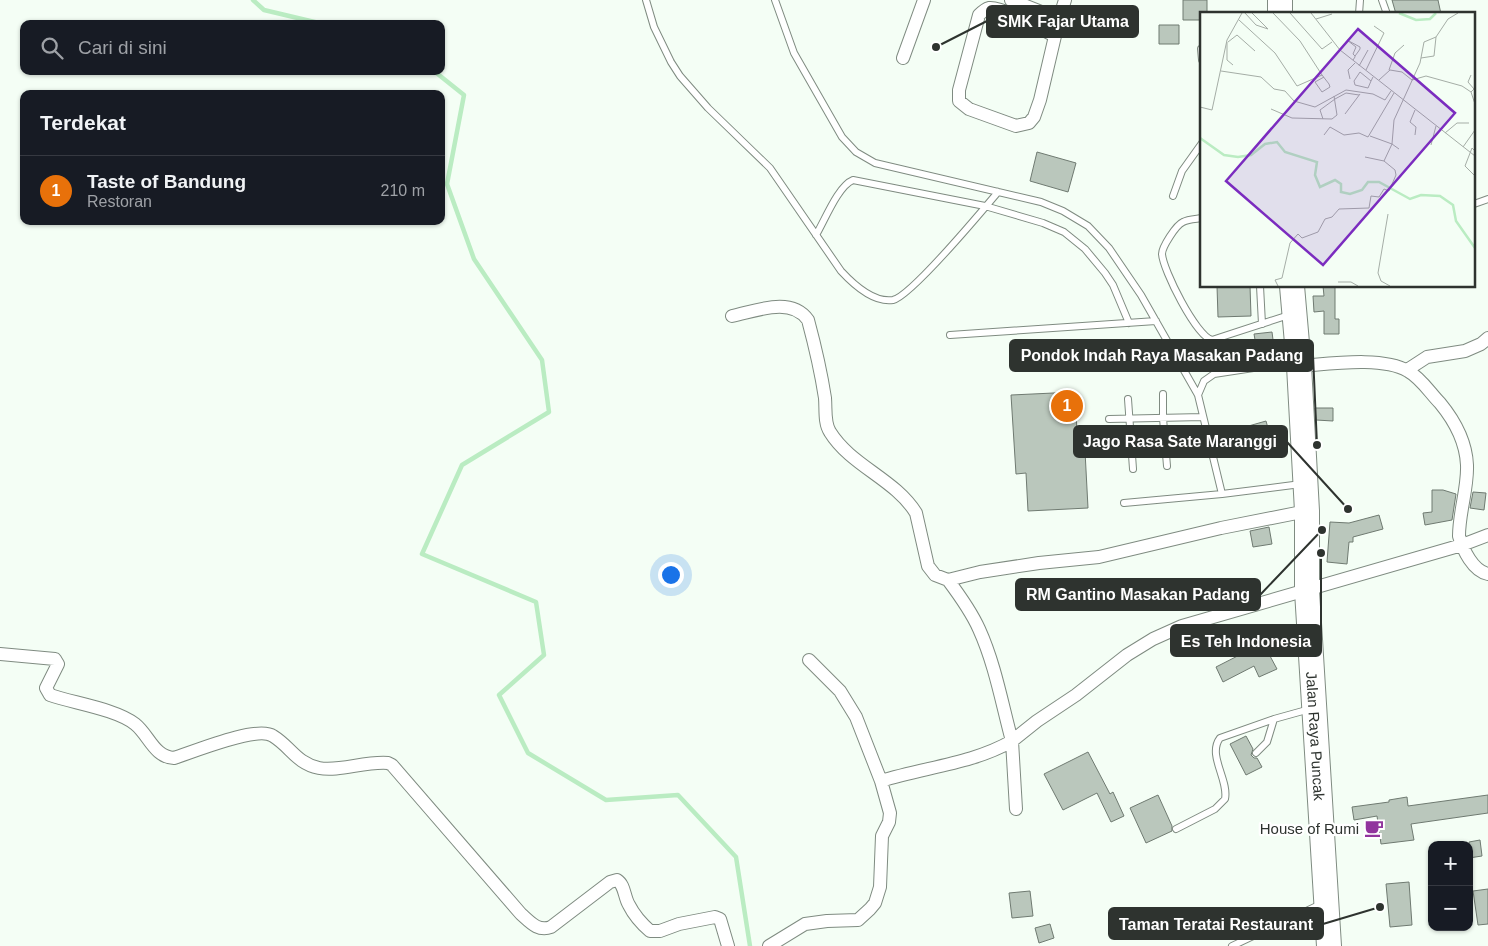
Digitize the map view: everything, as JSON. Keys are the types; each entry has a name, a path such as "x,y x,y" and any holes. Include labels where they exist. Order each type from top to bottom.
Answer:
{"highway":[{"name":"Jalan Raya Puncak","path":"1292,288 1299,364 1306,511 1307,590 1328,946"}],"street":[{"path":"903,58 924,0"},
{"path":"1011,0 1059,19"},
{"path":"1055,36 1001,9 989,8 984,10 979,15 961,80 959,101 968,109 1016,126 1027,124 1034,117 1040,100 1065,0"},
{"path":"732,316 790,306 808,320 818,362 829,431 848,451 912,506 916,513 930,570 937,576 948,580 964,601 984,641 1012,741 1016,809"},
{"path":"1407,370 1427,357 1465,350 1481,344 1488,338"},
{"path":"1299,364 1384,363 1407,370 1416,376 1445,409 1461,436 1467,466 1459,527 1462,545 1478,570 1488,574"},
{"path":"948,580 980,572 1038,563 1099,557 1221,528 1306,511"},
{"path":"881,781 960,762 992,752 1012,741 1037,721 1076,695 1127,654 1153,639 1182,626 1462,545 1488,535"},
{"path":"0,654 54,660 58,664 46,688 50,695 127,718 141,730 159,754 170,758 246,735 266,733 276,738 303,763 313,766 328,769 355,764 388,763 521,914 539,928 546,929 551,927 610,882 617,880 621,883 627,903 633,913 650,930 660,931 679,924 715,917 720,919 728,946"},
{"path":"769,946 802,926 827,921 858,920 870,909 875,903 880,887 882,836 890,816 881,781 856,716 840,690 809,660"}],"lane":[{"path":"646,0 654,26 671,62 680,76 708,108 770,168 848,279 871,295 880,299 892,300 905,294 998,192"},
{"path":"775,0 794,53 842,137 856,152 875,164 1041,202 1063,210 1088,226 1109,248 1141,295 1198,395 1222,494"},
{"path":"1382,0 1386,12"},
{"path":"1173,196 1182,172 1200,146"},
{"path":"816,235 839,194 853,180 985,206 1043,222 1074,239 1105,273 1129,323"},
{"path":"1476,203 1488,199"},
{"path":"1200,218 1184,221 1178,225 1163,249 1162,255 1185,310 1206,339 1212,340 1295,313"},
{"path":"1260,288 1262,324"},
{"path":"950,335 1156,321"},
{"path":"1198,395 1204,381 1214,374 1299,364"},
{"path":"1163,394 1162,418 1167,466"},
{"path":"1128,399 1133,469"},
{"path":"1109,419 1203,417"},
{"path":"1124,503 1304,484"},
{"path":"1176,829 1214,809 1225,799 1226,788 1215,751 1218,741 1230,734 1314,707"},
{"path":"1256,753 1267,742 1274,719"},
{"path":"1232,946 1326,901"}],"building":[{"path":"1183,0 1207,0 1207,12 1200,12 1200,20 1183,20"},
{"path":"1392,0 1438,0 1441,12 1395,12"},
{"path":"1159,25 1179,25 1179,44 1159,44"},
{"path":"1037,152 1076,163 1068,192 1030,181"},
{"path":"1217,288 1250,288 1251,316 1218,317"},
{"path":"1323,288 1335,288 1335,319 1339,319 1339,334 1324,334 1324,311 1314,312 1313,296 1324,296"},
{"path":"1272,332 1275,355 1258,357 1254,334"},
{"path":"1075,392 1077,432 1084,432 1088,508 1028,511 1026,473 1016,474 1011,395"},
{"path":"1315,408 1333,408 1333,421 1316,420"},
{"path":"1266,421 1273,446 1253,452 1245,427"},
{"path":"1432,490 1443,490 1456,494 1452,520 1425,525 1423,513 1432,512"},
{"path":"1473,492 1486,493 1484,510 1470,508"},
{"path":"1379,515 1383,529 1353,537 1353,542 1349,542 1347,564 1327,562 1330,522 1349,523"},
{"path":"1269,527 1272,544 1253,547 1250,531"},
{"path":"1263,643 1277,669 1259,677 1254,666 1223,682 1216,667"},
{"path":"1246,736 1253,749 1251,755 1257,758 1262,767 1246,775 1230,744"},
{"path":"1088,752 1110,794 1113,792 1124,816 1111,822 1097,793 1063,810 1044,774"},
{"path":"1158,795 1172,826 1172,831 1146,843 1130,808"},
{"path":"1488,795 1488,813 1411,824 1414,840 1381,844 1377,816 1354,820 1352,807 1389,802 1389,800 1407,797 1408,806"},
{"path":"1480,840 1482,856 1473,857 1473,841"},
{"path":"1409,882 1412,925 1390,927 1386,884"},
{"path":"1488,889 1488,924 1478,925 1473,891"},
{"path":"1030,891 1033,916 1012,918 1009,893"},
{"path":"1050,924 1054,938 1039,943 1035,928"}],"waterway":[{"path":"253,0 264,10 306,20"},
{"path":"439,75 464,95 447,184 474,259 542,360 549,412 462,465 422,554 536,602 544,655 499,695 528,753 606,800 678,795 736,857 750,946"}],"place":[{"name":"SMK Fajar Utama","path":"936,47"},
{"name":"Taste of Bandung","path":"1067,406"},
{"name":"Pondok Indah Raya Masakan Padang","path":"1317,445"},
{"name":"Jago Rasa Sate Maranggi","path":"1348,509"},
{"name":"RM Gantino Masakan Padang","path":"1322,530"},
{"name":"Es Teh Indonesia","path":"1321,553"},
{"name":"House of Rumi","path":"1374,828"},
{"name":"Taman Teratai Restaurant","path":"1380,907"}]}
